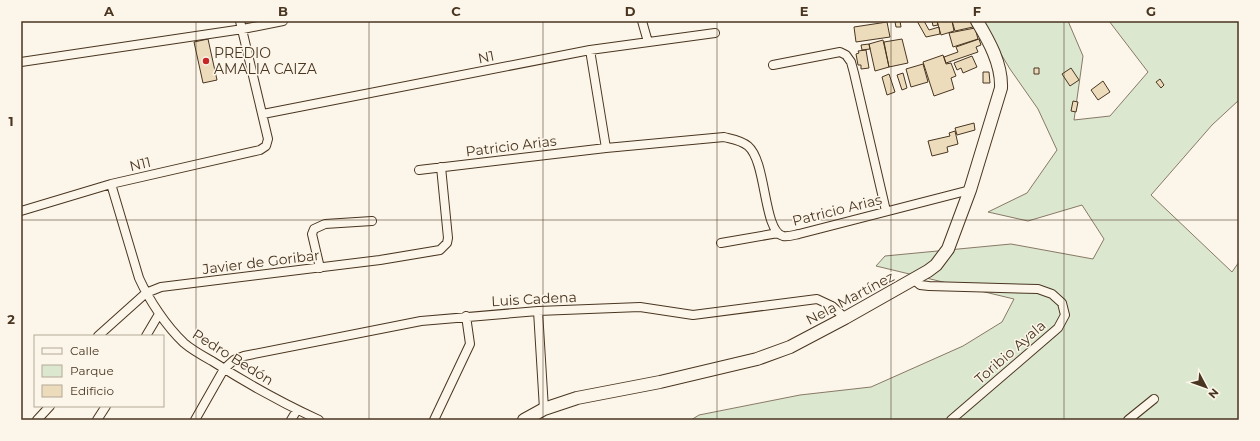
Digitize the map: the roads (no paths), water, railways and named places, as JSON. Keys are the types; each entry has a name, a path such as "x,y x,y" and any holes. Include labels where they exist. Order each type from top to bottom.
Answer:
{"main road":[{"name":"Nela Martínez","path":"524,420 544,409 577,398 660,382 756,359 790,347 914,280 936,265 948,250 970,190 1001,88 1000,70 992,49 976,21"}],"street":[{"path":"240,21 263,114"},
{"path":"21,62 243,29 283,21"},
{"path":"642,21 648,42"},
{"name":"N1","path":"263,114 590,50 715,33"},
{"path":"590,50 606,148"},
{"path":"772,65 840,52 846,55 854,73 886,211"},
{"name":"N11","path":"21,211 111,184 260,150 266,146 268,139 263,114"},
{"name":"Patricio Arias","path":"419,170 606,148 724,137 738,140 748,146 755,156 760,168 771,221 778,233 784,236 791,236 970,190"},
{"name":"Javier de Goribar","path":"99,335 146,293 161,287 320,268 440,250 447,243 448,229 441,168"},
{"name":"Pedro Bedón","path":"111,184 139,278 159,314 184,344 224,369 297,410 319,420"},
{"path":"320,268 312,234 314,229 325,224 372,221"},
{"path":"721,243 778,233"},
{"name":"Toribio Ayala","path":"914,280 920,285 929,286 1038,290 1052,294 1062,303 1065,315 1058,328 951,420"},
{"name":"Luis Cadena","path":"224,369 234,360 244,356 421,321 466,316 538,311 640,307 693,315 817,299 832,306 845,318"},
{"path":"538,311 544,409"},
{"path":"147,335 159,314"},
{"path":"434,420 470,344 466,316"},
{"path":"195,420 224,369"},
{"path":"1128,420 1154,399"},
{"path":"37,420 49,407"},
{"path":"98,420 105,407"},
{"path":"291,420 297,410"}],"place":[{"name":"PREDIO AMALIA CAIZA","path":"206,61"}]}
